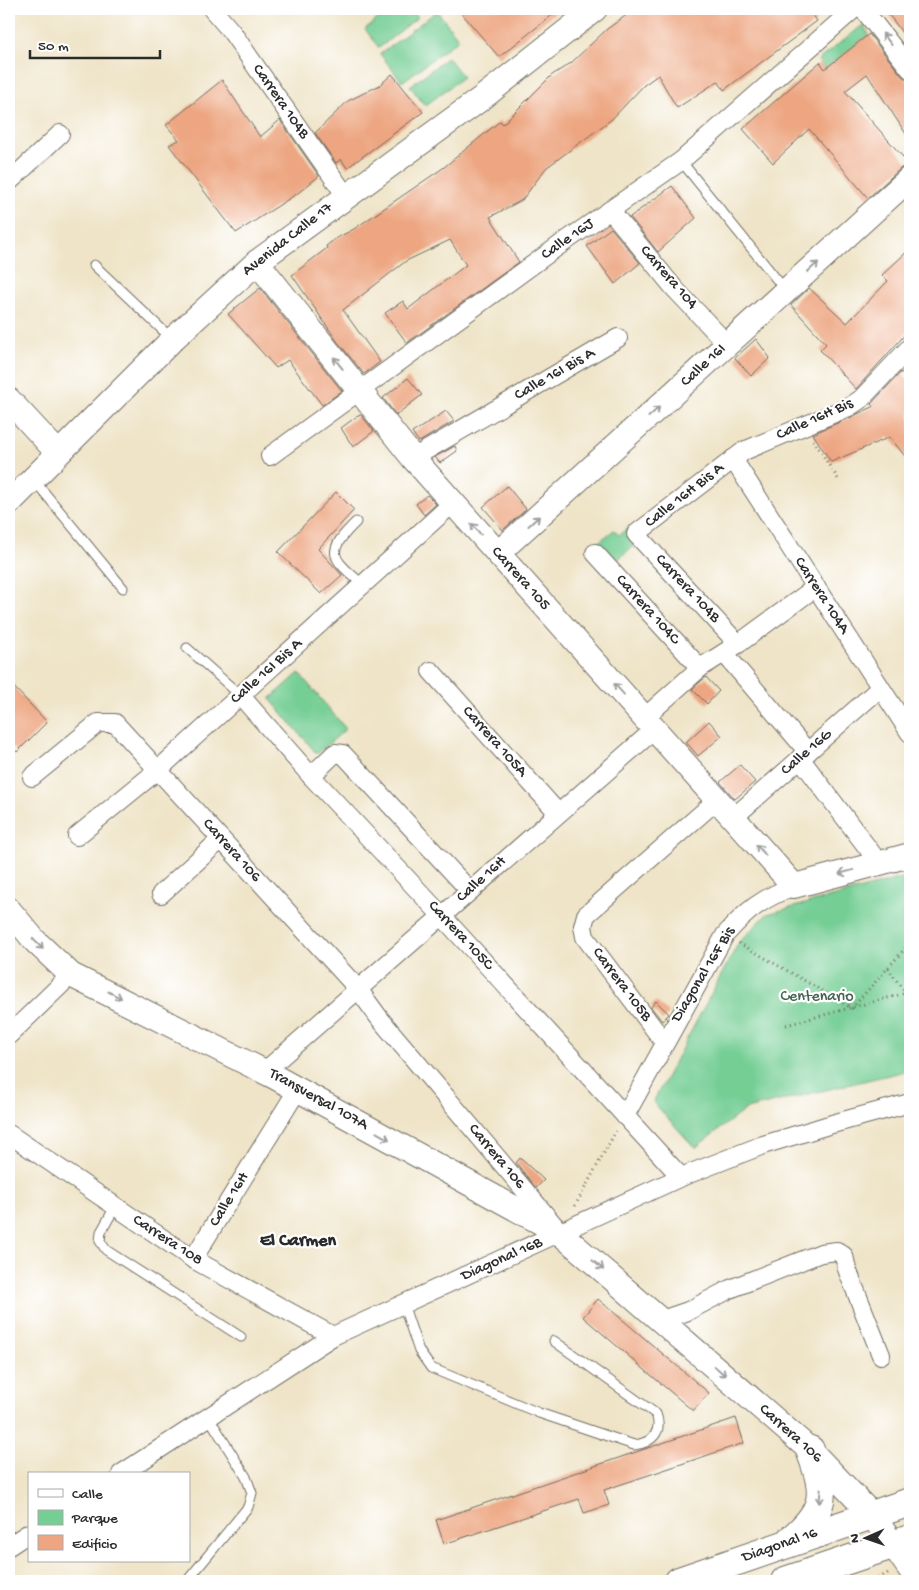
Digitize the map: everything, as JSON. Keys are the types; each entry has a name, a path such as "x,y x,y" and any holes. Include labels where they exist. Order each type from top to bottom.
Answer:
{"main road":[{"path":"783,1546 803,1530 819,1506 820,1477 810,1450"},
{"name":"Diagonal 16","path":"679,1581 910,1502"},
{"path":"785,1581 902,1542"}],"street":[{"name":"Carrera 104B","path":"212,9 231,31 346,196"},
{"name":"Avenida Calle 17","path":"9,503 172,339 257,262 482,98 595,9"},
{"name":"Calle 16J","path":"270,456 358,389 557,246 611,211 681,161 854,9"},
{"path":"863,9 910,69"},
{"path":"9,182 60,134"},
{"name":"Calle 16I","path":"498,553 910,178"},
{"name":"Carrera 104","path":"611,211 674,288 727,344"},
{"name":"Carrera 105","path":"257,262 413,458 794,886"},
{"name":"Calle 16I Bis A","path":"413,458 618,338"},
{"name":"Calle 16H Bis","path":"733,459 744,451 849,407 861,399 910,347"},
{"path":"9,400 58,454"},
{"name":"Calle 16H Bis A","path":"636,534 733,459"},
{"name":"Carrera 104A","path":"733,459 910,733"},
{"name":"Calle 16I Bis A","path":"77,836 158,770 453,503"},
{"name":"Carrera 104B","path":"636,534 731,648 879,863"},
{"name":"Carrera 104C","path":"595,553 700,668"},
{"name":"Calle 16H","path":"265,1072 558,813 649,724 700,668 816,587"},
{"name":"Carrera 105A","path":"431,671 558,813"},
{"name":"Calle 16G","path":"733,818 880,688"},
{"name":"Carrera 105C","path":"240,695 310,776 442,916 680,1177"},
{"name":"Carrera 106","path":"32,777 98,723 106,721 115,723 358,989 560,1233 810,1450 872,1515 902,1542 910,1570"},
{"path":"310,776 335,753 343,754 470,891"},
{"name":"Carrera 105B","path":"664,1042 585,938 582,926 586,915 717,800"},
{"path":"161,894 220,840"},
{"name":"Diagonal 16F Bis","path":"625,1116 664,1042 725,935 743,914 758,902 794,886 910,855"},
{"name":"Transversal 107A","path":"9,910 35,941 71,974 298,1089 560,1233"},
{"path":"9,1035 71,974"},
{"name":"Calle 16H","path":"193,1259 298,1089"},
{"name":"Diagonal 16B","path":"123,1472 333,1336 680,1177 780,1140 910,1103"},
{"name":"Carrera 108","path":"9,1134 193,1259 333,1336"},
{"path":"662,1320 688,1310 730,1289 821,1253 837,1250 844,1256 847,1269 881,1355"},
{"path":"9,1546 28,1534"},
{"path":"905,1581 910,1577"}],"lane":[{"path":"681,161 786,291"},
{"path":"94,265 172,339"},
{"path":"33,479 123,588"},
{"path":"356,522 339,539 335,548 337,560 363,584"},
{"path":"187,648 240,695"},
{"path":"115,1206 101,1232 100,1241 106,1250 241,1337"},
{"path":"404,1304 419,1352 431,1368 539,1413 634,1445 644,1444 656,1436 659,1423 656,1414 554,1341"},
{"path":"186,1581 248,1507 252,1493 246,1478 208,1416"}],"path":[{"path":"804,426 838,479"},
{"path":"725,935 852,1008"},
{"path":"852,1008 910,943"},
{"path":"888,968 905,993 910,1012"},
{"path":"786,1025 910,992"},
{"path":"560,1233 625,1116"}],"green space":[{"path":"390,9 411,9 418,17 379,48 365,29"},
{"path":"437,11 459,39 402,82 380,54"},
{"path":"863,25 869,34 825,69 818,60"},
{"path":"448,57 463,77 425,106 410,86"},
{"path":"630,526 639,541 608,568 591,548 614,530 619,535"},
{"path":"299,673 346,729 317,754 270,699"},
{"name":"Centenario","path":"910,876 910,1070 746,1109 695,1148 653,1102 739,942 767,914"}],"building":[{"path":"458,9 560,9 499,57"},
{"path":"635,9 809,9 817,21 724,90 718,81 677,108 658,75 644,85 612,119 546,168 522,200 490,217 519,262 407,343 385,313 403,301 408,309 466,265 450,240 406,261 343,310 380,362 364,374 337,341 292,275 327,248 326,246 335,239 354,229 443,168 500,121 503,124 552,75 571,63 607,29"},
{"path":"883,9 910,9 910,44 893,20"},
{"path":"869,34 902,76 910,83 910,140 867,74 845,91 910,165 901,168 868,198 809,129 773,163 743,129 820,62 825,69"},
{"path":"392,74 423,112 347,168 341,159 336,163 315,133 348,101 380,85"},
{"path":"222,80 260,137 280,120 319,176 298,193 236,233 169,145 179,140 166,125"},
{"path":"672,186 696,218 658,252 630,217"},
{"path":"611,228 640,263 615,284 587,246"},
{"path":"910,249 910,329 856,389 820,350 826,344 791,305 809,288 847,323 888,281 882,275"},
{"path":"260,288 342,391 322,405 288,360 276,368 228,314"},
{"path":"756,339 770,358 751,376 735,358"},
{"path":"901,372 910,382 910,463 890,437 831,462 813,434 873,407 871,404"},
{"path":"408,378 422,395 396,415 383,398"},
{"path":"446,411 454,421 419,442 412,433"},
{"path":"360,414 374,431 353,447 341,428"},
{"path":"455,446 457,451 440,463 435,457"},
{"path":"507,486 526,509 503,530 483,507"},
{"path":"336,492 354,510 318,549 342,575 321,594 278,552"},
{"path":"427,495 436,504 424,515 416,504"},
{"path":"706,677 719,691 707,704 692,689"},
{"path":"9,682 47,722 17,752 9,744"},
{"path":"709,721 722,736 698,756 686,742"},
{"path":"740,765 755,782 735,799 720,782"},
{"path":"656,1001 669,1014 662,1021 651,1007"},
{"path":"520,1158 544,1180 536,1188 516,1163"},
{"path":"598,1299 709,1393 693,1411 583,1317"},
{"path":"736,1418 744,1443 604,1490 609,1505 584,1513 579,1499 444,1544 436,1520"}],"district":[{"name":"El Carmen","path":"298,1241"}]}
